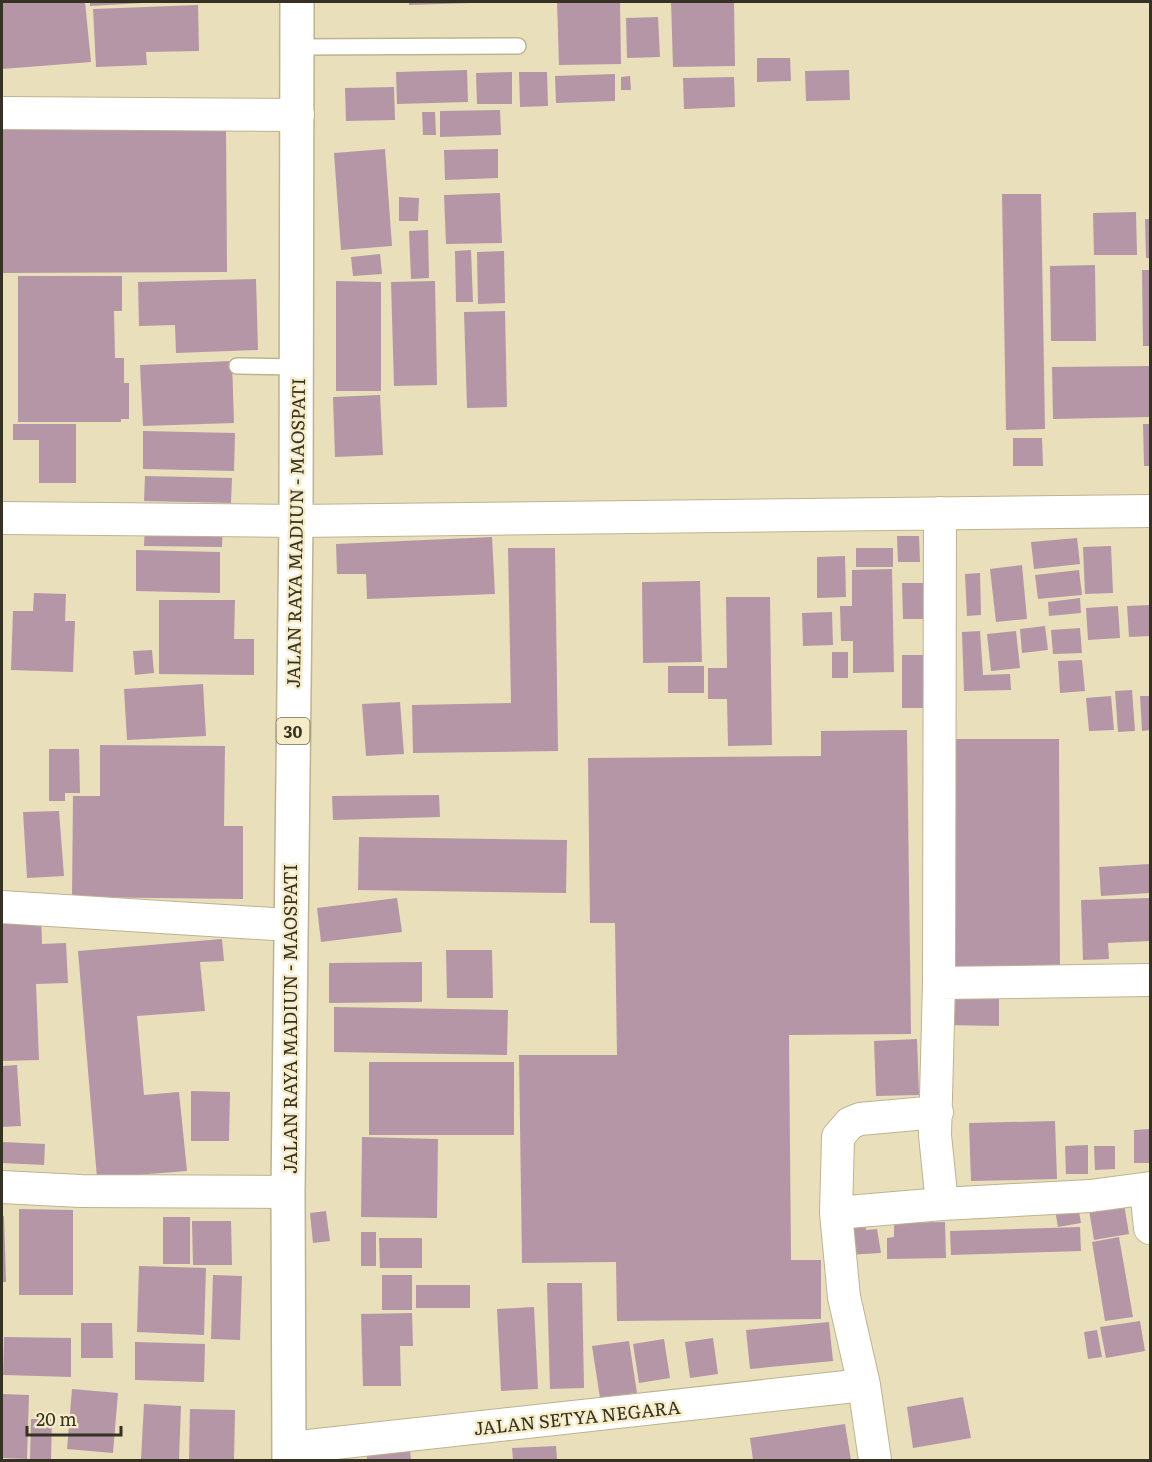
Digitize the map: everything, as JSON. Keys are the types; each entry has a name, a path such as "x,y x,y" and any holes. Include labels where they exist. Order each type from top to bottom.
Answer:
{"highway":[{"name":"JALAN RAYA MADIUN - MAOSPATI","path":"289,1454 289,925 296,521 297,2"}],"street":[{"path":"2,113 298,116"},
{"path":"2,518 296,521 1150,512"},
{"path":"940,513 939,983 935,1135 942,1204"},
{"path":"2,907 289,925"},
{"path":"939,983 1150,980"},
{"path":"875,1461 864,1385 844,1297 836,1213 838,1137 850,1123 861,1119 937,1112"},
{"path":"2,1187 80,1191 288,1192"},
{"path":"836,1213 942,1204 1090,1196 1148,1188 1150,1228"},
{"name":"JALAN SETYA NEGARA","path":"289,1454 864,1385"}],"lane":[{"path":"298,47 518,46"},
{"path":"237,366 297,367"}],"building":[{"path":"2,2 85,2 91,62 2,69"},
{"path":"90,2 143,2 143,3 90,6"},
{"path":"409,2 472,2 472,3 409,5"},
{"path":"557,2 620,2 621,64 559,65"},
{"path":"671,2 734,2 735,66 673,67"},
{"path":"198,5 199,51 146,52 147,65 96,67 93,9"},
{"path":"658,17 660,57 627,58 626,18"},
{"path":"757,58 790,58 791,81 757,82"},
{"path":"467,70 468,102 397,104 396,72"},
{"path":"849,70 850,100 806,101 805,71"},
{"path":"512,72 512,104 477,104 476,73"},
{"path":"519,72 547,72 548,106 520,107"},
{"path":"615,74 615,101 556,103 555,76"},
{"path":"630,76 631,90 621,90 621,77"},
{"path":"734,77 735,107 684,109 683,78"},
{"path":"394,87 395,120 346,121 345,88"},
{"path":"500,110 501,135 440,137 440,111"},
{"path":"422,112 435,112 436,135 423,135"},
{"path":"226,125 227,272 2,273 2,126"},
{"path":"385,149 392,246 341,250 334,153"},
{"path":"498,149 498,178 445,180 444,150"},
{"path":"500,193 502,243 446,244 444,195"},
{"path":"1002,194 1041,194 1045,429 1006,430"},
{"path":"399,197 419,198 418,221 399,221"},
{"path":"1136,212 1137,255 1094,255 1093,213"},
{"path":"1145,219 1150,219 1150,258 1146,258"},
{"path":"428,230 429,278 411,279 409,231"},
{"path":"471,250 473,302 456,302 455,251"},
{"path":"504,251 505,303 478,304 477,252"},
{"path":"380,254 382,274 353,276 351,257"},
{"path":"1095,265 1096,341 1051,341 1050,266"},
{"path":"1142,270 1150,270 1150,346 1143,346"},
{"path":"18,276 122,276 122,311 114,311 115,358 124,358 124,383 129,383 129,419 121,419 121,422 18,422"},
{"path":"256,279 258,350 176,353 175,325 139,326 138,282"},
{"path":"336,281 381,282 381,391 336,391"},
{"path":"435,281 437,385 394,386 391,282"},
{"path":"505,311 507,407 467,408 464,312"},
{"path":"232,361 234,423 143,426 140,365"},
{"path":"1150,366 1150,417 1053,419 1052,367"},
{"path":"380,395 383,455 335,457 333,397"},
{"path":"13,424 76,424 76,483 39,483 39,440 13,440"},
{"path":"1143,424 1150,424 1150,466 1144,466"},
{"path":"143,431 235,433 234,471 143,469"},
{"path":"1013,438 1042,438 1043,466 1013,466"},
{"path":"145,476 232,478 231,503 144,501"},
{"path":"145,521 223,523 222,547 144,546"},
{"path":"897,536 919,536 920,562 898,562"},
{"path":"492,537 495,594 367,599 366,574 337,574 336,544"},
{"path":"1077,538 1080,564 1034,569 1031,542"},
{"path":"1111,546 1113,593 1085,594 1083,547"},
{"path":"508,548 555,548 558,751 413,753 412,705 511,703"},
{"path":"856,548 893,548 893,567 856,567"},
{"path":"136,550 220,552 220,593 136,591"},
{"path":"845,556 846,597 817,598 817,557"},
{"path":"1022,565 1027,619 996,622 990,569"},
{"path":"892,569 894,672 853,673 853,641 841,641 840,606 852,606 852,570"},
{"path":"1079,570 1082,595 1038,599 1035,575"},
{"path":"980,573 981,615 967,616 965,574"},
{"path":"700,581 702,662 643,663 642,582"},
{"path":"902,583 935,583 935,619 903,619"},
{"path":"34,593 66,594 65,621 75,621 73,672 11,670 13,611 33,611"},
{"path":"726,597 770,597 772,745 728,746 727,699 708,699 708,668 727,668"},
{"path":"1080,598 1081,613 1049,616 1048,602"},
{"path":"159,600 235,600 234,639 254,639 254,675 159,674"},
{"path":"1150,605 1150,636 1129,637 1127,606"},
{"path":"1118,606 1120,638 1088,640 1086,608"},
{"path":"832,612 833,645 803,646 802,613"},
{"path":"1045,626 1048,650 1022,653 1020,629"},
{"path":"1080,628 1082,653 1053,654 1051,630"},
{"path":"980,631 983,675 1010,674 1011,690 964,691 962,632"},
{"path":"1016,631 1020,668 991,671 987,634"},
{"path":"152,650 154,673 135,675 133,651"},
{"path":"832,652 848,652 848,678 832,678"},
{"path":"902,655 926,655 927,708 902,708"},
{"path":"1082,660 1085,691 1060,693 1058,661"},
{"path":"668,666 704,666 704,693 668,693"},
{"path":"203,684 206,736 127,740 124,689"},
{"path":"1132,690 1135,731 1118,732 1115,691"},
{"path":"1111,696 1114,730 1089,731 1086,698"},
{"path":"1140,696 1150,696 1150,730 1142,731"},
{"path":"400,702 404,754 366,756 362,704"},
{"path":"907,730 911,1034 789,1035 791,1260 821,1260 821,1319 617,1321 616,1262 522,1263 519,1055 617,1055 615,923 590,923 588,758 821,756 821,731"},
{"path":"947,739 1059,739 1060,972 949,972"},
{"path":"100,745 225,746 224,826 243,826 243,899 72,897 73,796 100,796"},
{"path":"49,749 79,749 80,793 65,793 65,801 49,801"},
{"path":"439,795 440,817 333,820 332,796"},
{"path":"59,811 64,876 27,878 23,812"},
{"path":"359,837 567,840 566,893 358,890"},
{"path":"1150,864 1150,893 1101,896 1099,867"},
{"path":"397,898 402,932 321,942 317,908"},
{"path":"1150,898 1150,941 1108,943 1109,959 1083,960 1081,900"},
{"path":"41,915 42,944 66,943 68,983 36,984 39,1060 2,1061 2,917"},
{"path":"222,939 224,961 200,962 205,1011 137,1016 144,1095 179,1092 187,1171 97,1178 78,951"},
{"path":"446,950 492,950 493,998 447,998"},
{"path":"422,962 422,1002 329,1003 329,963"},
{"path":"945,994 999,995 999,1026 945,1025"},
{"path":"334,1007 508,1010 507,1055 334,1052"},
{"path":"917,1039 919,1095 876,1096 874,1041"},
{"path":"369,1062 514,1062 514,1135 369,1135"},
{"path":"17,1065 21,1126 2,1127 2,1066"},
{"path":"191,1091 230,1092 229,1141 191,1141"},
{"path":"1055,1121 1057,1179 971,1181 969,1123"},
{"path":"1150,1129 1150,1163 1134,1163 1134,1130"},
{"path":"362,1137 438,1139 437,1218 361,1217"},
{"path":"2,1142 45,1144 44,1165 2,1163"},
{"path":"1088,1145 1088,1174 1066,1174 1065,1146"},
{"path":"1094,1146 1115,1146 1115,1169 1095,1170"},
{"path":"1124,1204 1129,1234 1094,1240 1089,1210"},
{"path":"1078,1206 1081,1223 1058,1227 1055,1210"},
{"path":"19,1209 73,1210 73,1295 19,1295"},
{"path":"326,1211 330,1241 313,1243 310,1213"},
{"path":"2,1216 4,1216 6,1282 2,1282"},
{"path":"163,1217 190,1217 190,1264 163,1264"},
{"path":"865,1219 866,1230 877,1229 881,1253 846,1255 844,1220"},
{"path":"192,1221 231,1221 232,1265 193,1265"},
{"path":"945,1222 946,1258 887,1259 887,1238 894,1237 894,1223"},
{"path":"1080,1227 1081,1251 951,1255 950,1231"},
{"path":"361,1232 376,1232 376,1266 361,1266"},
{"path":"1119,1237 1133,1317 1105,1321 1092,1242"},
{"path":"379,1238 422,1238 422,1268 380,1268"},
{"path":"139,1266 206,1268 204,1335 137,1332"},
{"path":"213,1275 242,1276 240,1340 211,1339"},
{"path":"382,1275 412,1275 412,1310 382,1310"},
{"path":"547,1283 582,1283 584,1388 550,1389"},
{"path":"416,1285 470,1285 470,1308 416,1308"},
{"path":"534,1307 538,1389 501,1391 497,1309"},
{"path":"412,1313 413,1346 400,1346 401,1386 363,1386 361,1314"},
{"path":"1140,1321 1145,1351 1106,1358 1100,1327"},
{"path":"829,1322 833,1361 750,1369 746,1330"},
{"path":"81,1323 112,1323 113,1358 81,1358"},
{"path":"1097,1330 1102,1357 1088,1359 1084,1332"},
{"path":"4,1337 71,1338 71,1377 3,1375"},
{"path":"713,1338 718,1374 690,1378 685,1342"},
{"path":"664,1339 670,1378 639,1383 633,1344"},
{"path":"629,1341 637,1393 600,1398 592,1346"},
{"path":"135,1342 205,1344 204,1382 135,1380"},
{"path":"72,1389 118,1393 113,1453 67,1449"},
{"path":"2,1394 29,1395 27,1459 2,1458"},
{"path":"963,1397 971,1438 913,1448 907,1407"},
{"path":"144,1404 181,1406 179,1460 141,1459"},
{"path":"190,1409 235,1410 234,1460 189,1460"},
{"path":"31,1419 52,1419 51,1460 30,1460"},
{"path":"845,1424 851,1460 753,1460 750,1438"},
{"path":"409,1441 411,1460 367,1460 366,1445"},
{"path":"556,1446 557,1460 513,1460 512,1448"}]}
